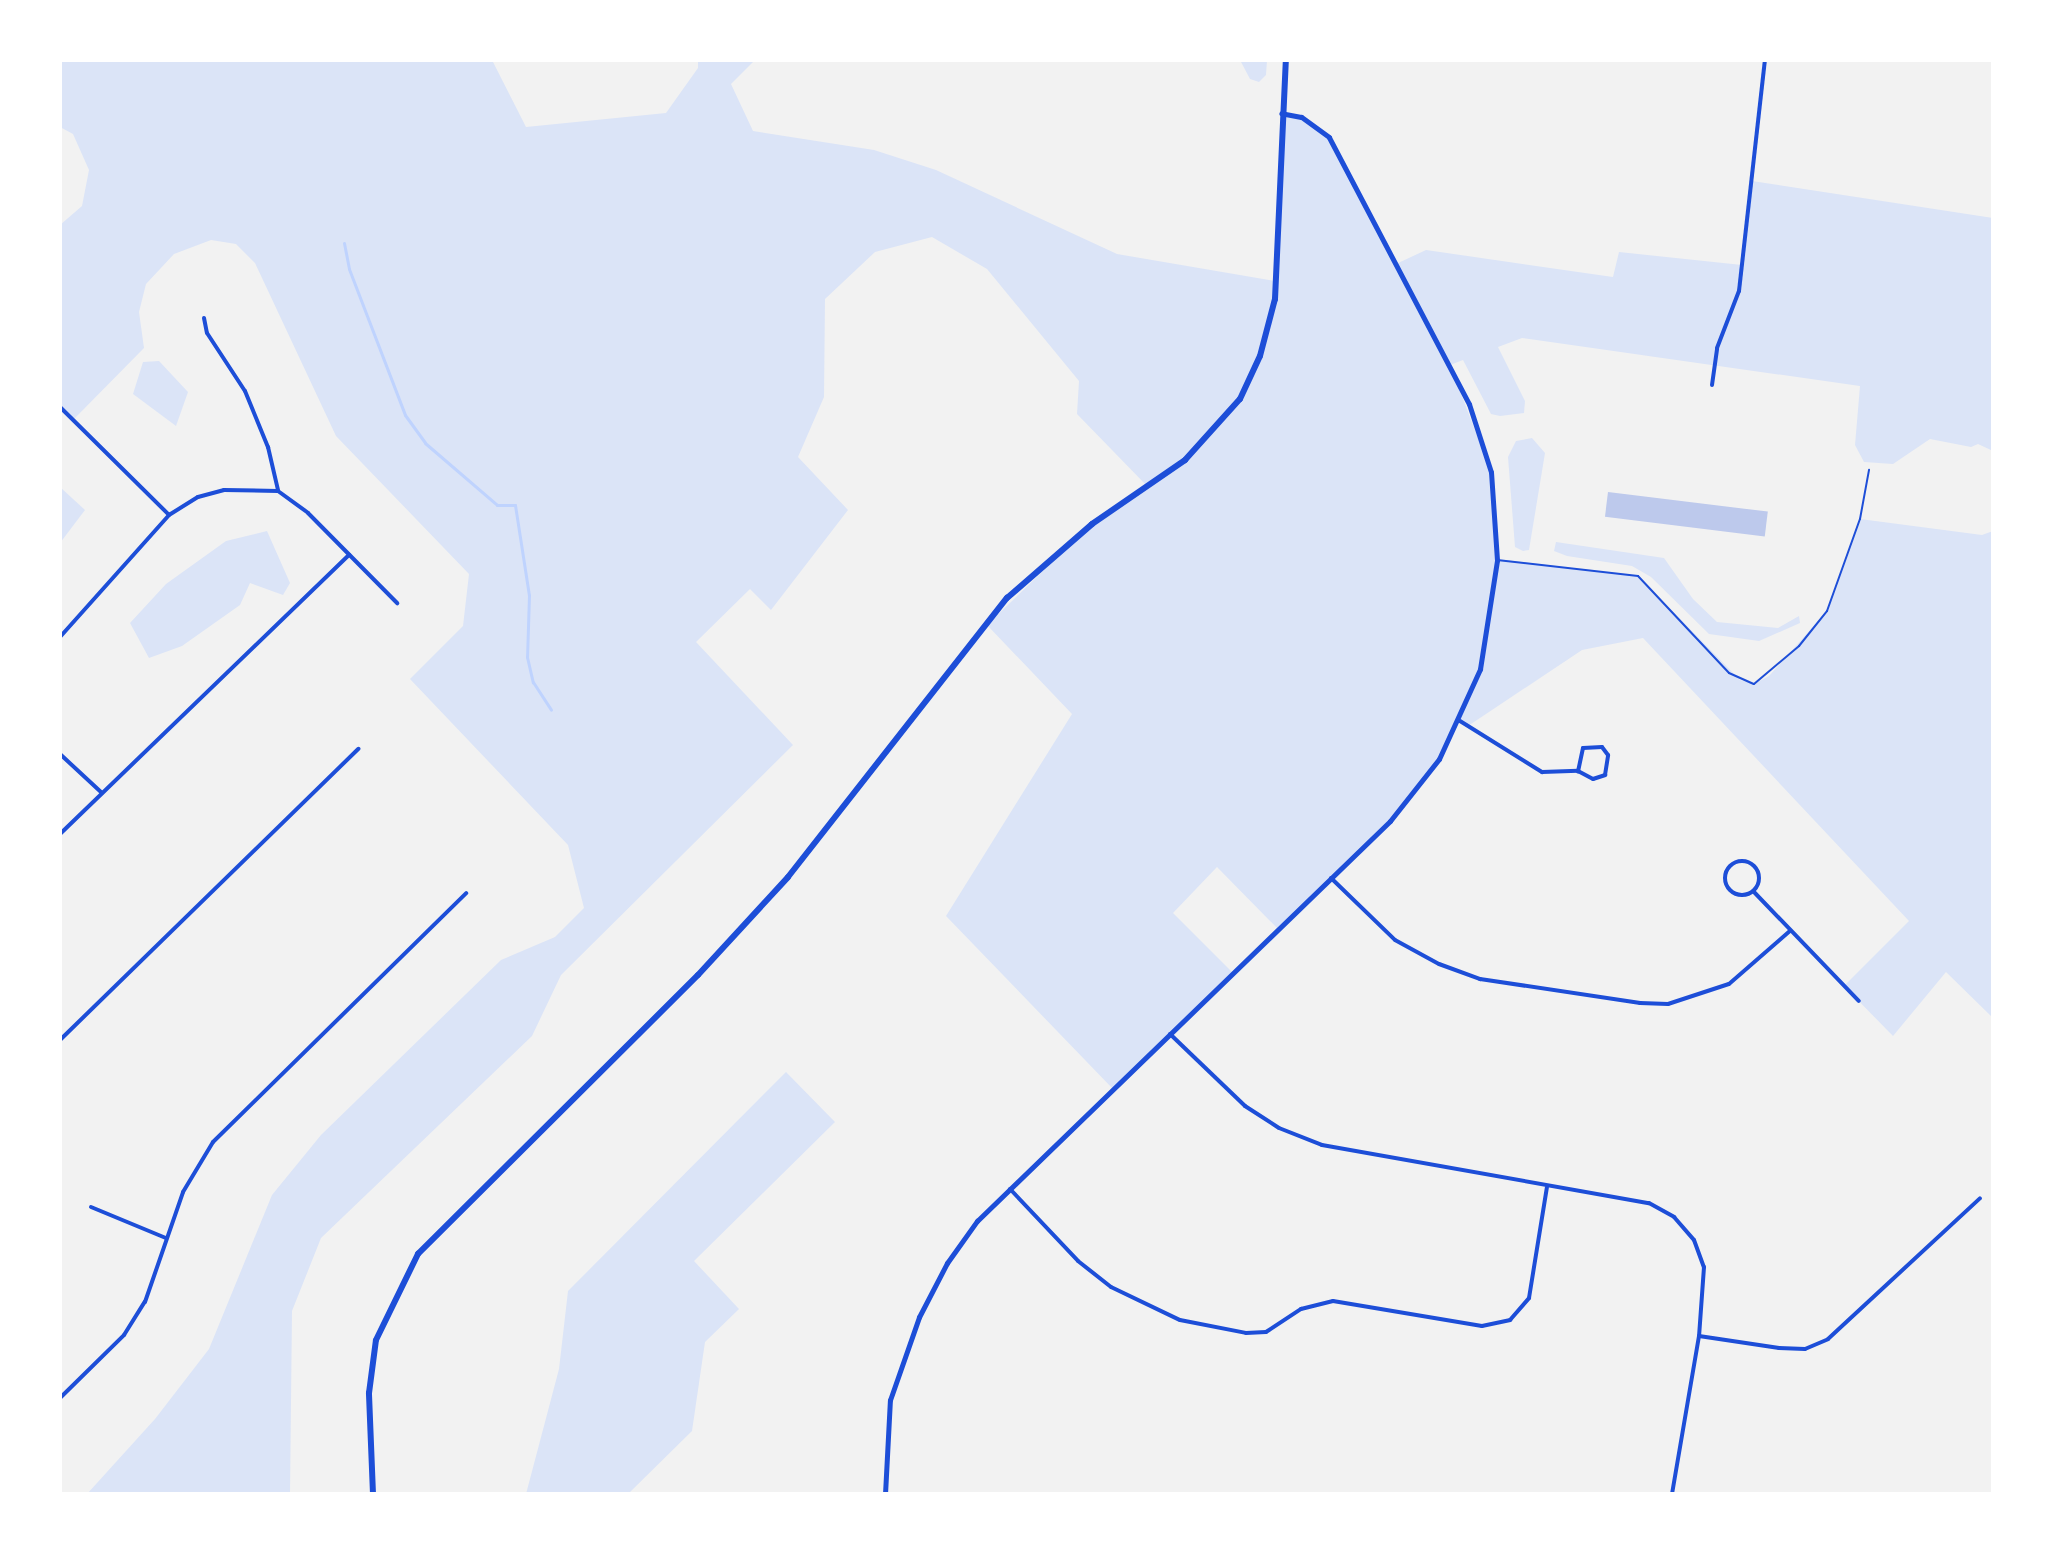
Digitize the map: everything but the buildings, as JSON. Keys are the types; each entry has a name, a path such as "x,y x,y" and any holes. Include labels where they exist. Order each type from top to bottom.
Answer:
{"main road":[{"path":"373,1494 369,1393 376,1340 418,1254 788,877 1007,598 1092,524 1185,460 1240,399 1260,356 1275,299 1281,113 1286,60"}],"street":[{"path":"1712,385 1717,348 1739,291 1765,60"},
{"path":"885,1494 890,1400 919,1317 947,1263 1010,1189 1331,878 1414,792 1460,721 1489,634 1497,560 1491,472 1469,404 1329,137 1301,117 1281,113"},
{"path":"204,318 207,333 245,391 268,447 278,491 397,603"},
{"path":"60,407 169,515"},
{"path":"60,637 169,515 198,497 224,490 278,491"},
{"path":"60,834 349,555"},
{"path":"1460,721 1527,766 1554,774 1578,771 1590,778 1605,775 1608,755 1602,747 1583,748 1578,771"},
{"path":"60,1040 358,749"},
{"path":"60,754 102,794"},
{"path":"1754,892 1742,896 1728,888 1726,873 1734,863 1757,868 1754,892 1859,1001"},
{"path":"1331,878 1395,940 1439,964 1480,979 1640,1003 1668,1004 1729,984 1790,931"},
{"path":"60,1398 124,1335 145,1302 194,1168 213,1142 466,893"},
{"path":"1170,1034 1210,1077 1279,1128 1365,1157 1649,1203 1674,1217 1694,1240 1704,1267 1699,1336 1672,1494"},
{"path":"1010,1189 1078,1261 1111,1287 1180,1320 1247,1333 1266,1332 1301,1309 1333,1301 1482,1326 1510,1320 1529,1298 1547,1187"},
{"path":"1699,1336 1805,1349 1828,1339 1980,1198"},
{"path":"91,1207 166,1238"}],"lane":[{"path":"1497,560 1638,576 1729,673 1754,684 1799,646 1827,611 1860,519 1869,470"}],"shaded area":[{"path":"60,60 492,60 526,127 666,113 698,68 698,60 755,60 731,84 753,131 874,150 936,170 1117,254 1275,281 1281,113 1301,117 1329,137 1396,264 1426,250 1613,277 1619,252 1742,265 1752,181 1993,218 1993,451 1978,444 1971,447 1930,439 1893,464 1864,462 1855,445 1860,386 1522,338 1498,347 1525,401 1524,413 1500,416 1491,414 1463,360 1450,365 1491,472 1497,559 1638,576 1740,680 1754,684 1769,676 1827,611 1860,519 1982,535 1993,531 1993,1018 1946,972 1893,1036 1844,986 1909,921 1643,638 1582,650 1468,726 1460,721 1439,759 1394,816 1278,929 1217,867 1173,913 1233,973 1113,1089 946,916 1072,714 987,625 1092,524 1147,486 1077,414 1079,381 987,269 932,237 875,252 825,299 824,397 798,457 848,510 771,610 750,589 696,642 793,745 561,975 532,1036 321,1238 292,1311 290,1494 87,1494 155,1419 209,1349 272,1195 321,1135 501,960 555,937 584,908 568,845 410,679 463,626 469,574 336,436 255,263 236,244 211,240 174,254 146,284 139,312 144,348 74,419 60,407 60,225 82,206 89,170 73,134 60,127"},
{"path":"1240,60 1267,60 1266,75 1259,82 1250,79"},
{"path":"159,361 188,392 176,426 133,394 143,362"},
{"path":"1532,438 1545,453 1529,550 1523,551 1515,547 1508,457 1516,441"},
{"path":"60,487 85,510 60,543"},
{"path":"267,531 290,583 283,595 250,583 240,605 182,646 149,658 130,623 166,584 226,541"},
{"path":"1556,542 1664,558 1693,599 1717,622 1778,628 1799,616 1800,623 1759,641 1709,634 1651,577 1632,566 1567,556 1554,551"},
{"path":"786,1072 835,1122 694,1261 739,1309 705,1342 692,1431 628,1494 526,1494 559,1369 568,1291"}],"waterway":[{"path":"344,243 349,269 405,415 425,443 497,505 515,505 529,595 527,657 533,682 551,710"}]}
